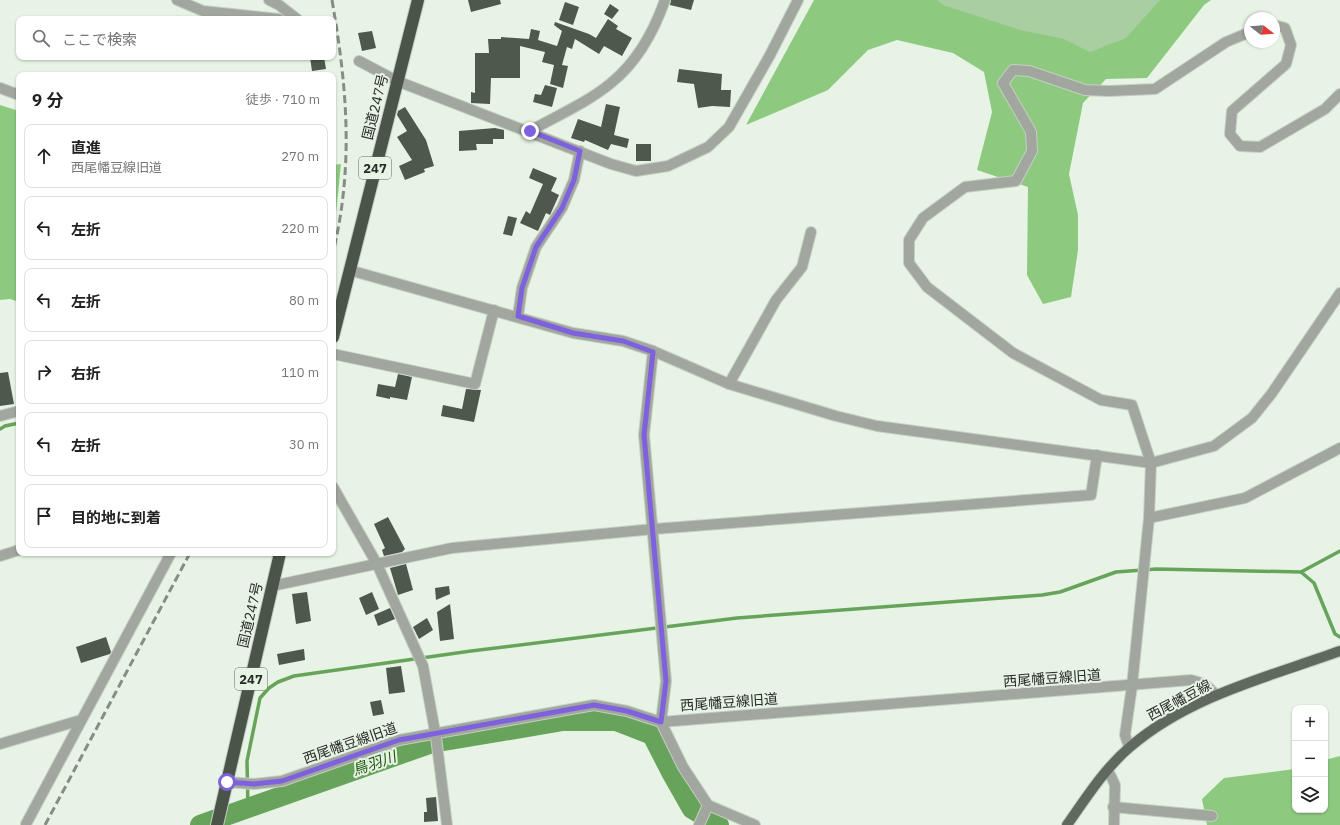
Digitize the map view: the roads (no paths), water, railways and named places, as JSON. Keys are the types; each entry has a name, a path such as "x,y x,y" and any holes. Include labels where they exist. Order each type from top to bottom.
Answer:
{"highway":[{"name":"国道247号","path":"336,324 418,0"},
{"name":"国道247号","path":"218,825 279,556"}],"main road":[{"name":"西尾幡豆線","path":"1067,825 1108,770 1129,747 1177,714 1216,695 1340,651"}],"street":[{"path":"177,0 203,10 254,16"},
{"path":"268,0 279,5 293,16"},
{"path":"530,131 592,96 611,83 632,62 658,20 664,0"},
{"path":"359,61 397,81 530,131 611,164 636,171 668,166 708,146 729,127 798,0"},
{"path":"1280,27 1285,28 1291,45 1286,64 1232,111 1230,134 1240,146 1260,147 1325,109 1340,94"},
{"path":"1129,747 1124,736 1132,686 1149,518 1151,463 1132,405 1101,400 1013,353 927,287 909,264 909,240 923,218 965,187 1016,181 1032,151 1031,132 1003,83 1013,70 1029,71 1085,90 1109,91 1155,89 1226,42 1244,34"},
{"path":"0,88 16,94"},
{"path":"518,316 522,288 536,247 562,208 574,180 580,151"},
{"path":"729,384 776,300 802,267 811,232"},
{"path":"349,270 518,316 573,333 623,341 729,384 836,416 877,426 1151,463 1214,446 1252,418 1272,393 1340,293"},
{"path":"336,355 475,384 494,310"},
{"path":"653,352 644,435 654,529 666,681 661,722 683,767 708,806 755,825"},
{"path":"0,416 16,412"},
{"path":"1149,518 1245,498 1340,448"},
{"path":"272,586 452,548 654,529 1090,495 1097,455"},
{"path":"336,492 377,564 423,666 436,739 446,825"},
{"path":"0,556 16,551"},
{"path":"26,824 168,556"},
{"name":"西尾幡豆線旧道","path":"227,782 254,784 282,781 399,740 436,739 594,705 627,711 661,722 1132,686 1191,680 1205,684 1216,695"},
{"path":"0,744 81,720"},
{"path":"1108,770 1115,785 1113,807 1114,825"},
{"path":"699,825 708,806"},
{"path":"1113,807 1212,816"}],"waterway":[{"path":"0,429 5,426 16,424"},
{"path":"248,809 247,761 260,698 269,688 278,682 294,676 471,651 737,618 1042,595 1060,592 1116,572 1156,569 1301,572 1340,551"},
{"path":"1301,572 1314,583 1335,634 1340,637"},
{"name":"鳥羽川","path":"200,825 432,743 563,721 616,721 652,735 692,809 719,825"}],"railway":[{"path":"332,0 334,16"},
{"path":"336,26 346,126 344,189 336,239"},
{"path":"45,825 188,556"}]}
